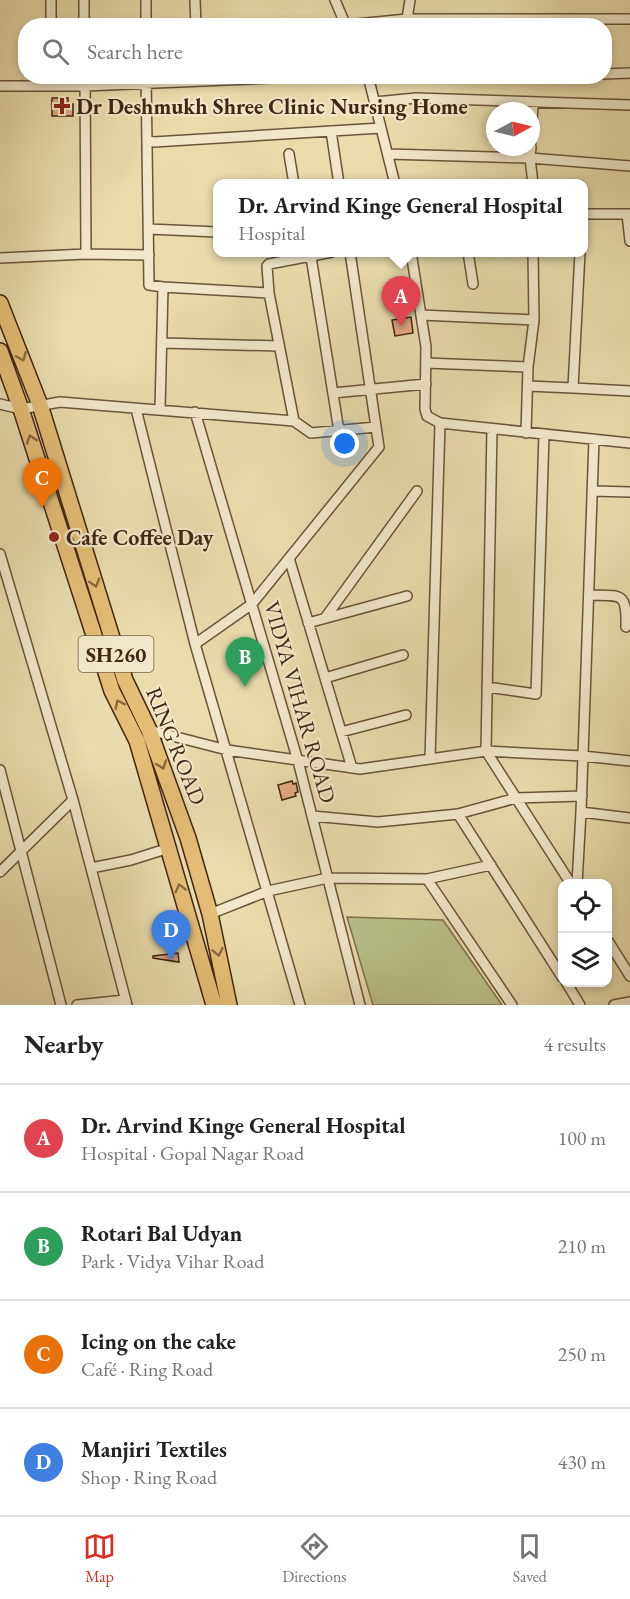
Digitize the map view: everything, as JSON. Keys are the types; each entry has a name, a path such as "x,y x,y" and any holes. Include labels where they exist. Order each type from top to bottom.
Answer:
{"main road":[{"name":"RING ROAD","path":"0,303 40,405 125,680 149,730 188,838 210,914 229,1005"},
{"name":"RING ROAD","path":"0,351 112,691 137,741 214,1005"}],"street":[{"path":"51,0 51,18"},
{"path":"84,0 84,18"},
{"path":"146,0 146,18"},
{"path":"195,0 196,18"},
{"path":"334,0 340,18"},
{"path":"407,18 410,0"},
{"path":"612,19 630,19"},
{"path":"612,74 630,73"},
{"path":"0,87 26,84"},
{"path":"85,84 86,254"},
{"path":"146,84 149,285 268,293"},
{"path":"370,84 395,179"},
{"path":"375,102 416,98 510,102"},
{"path":"540,103 630,105"},
{"path":"147,140 154,142 381,128"},
{"path":"331,131 338,179"},
{"path":"289,154 293,179"},
{"path":"388,154 530,158 630,166"},
{"path":"530,158 533,179"},
{"path":"588,214 628,214 630,241"},
{"path":"148,229 213,232"},
{"path":"0,258 86,254 148,255"},
{"path":"294,421 268,293 266,269 269,264 301,257"},
{"path":"306,257 339,431"},
{"path":"195,644 252,604 379,447 351,257"},
{"path":"412,257 426,347 425,409 427,416 440,423 630,443"},
{"path":"469,257 473,284"},
{"path":"526,433 528,367 534,320 533,257"},
{"path":"573,388 580,257"},
{"path":"160,410 163,287"},
{"path":"421,315 534,320"},
{"path":"162,343 279,346"},
{"path":"426,363 528,367"},
{"path":"333,393 426,384"},
{"path":"528,386 630,391"},
{"path":"0,404 21,409 60,402 294,421 311,433 376,428"},
{"path":"136,409 195,644 300,1005"},
{"name":"VIDYA VIHAR ROAD","path":"195,412 298,761 360,1005"},
{"path":"430,759 440,423"},
{"path":"492,429 486,751 568,879"},
{"path":"487,687 536,694 544,434"},
{"path":"577,879 594,439"},
{"path":"325,618 417,491"},
{"path":"592,491 630,492"},
{"path":"0,554 73,801 126,1003 78,1005"},
{"path":"289,558 352,768"},
{"path":"589,595 616,596 623,600 626,606 626,627"},
{"path":"308,623 407,596"},
{"path":"325,678 403,655"},
{"path":"342,732 406,715"},
{"path":"149,730 227,750 360,769 486,751 630,761"},
{"path":"0,770 61,1005"},
{"path":"312,816 378,822 458,814 516,798 582,796"},
{"path":"0,872 73,801"},
{"path":"581,812 630,819"},
{"path":"458,814 558,971"},
{"path":"91,868 131,860 170,848"},
{"path":"210,914 268,891 328,878 427,879 491,865"},
{"path":"427,879 512,1005"},
{"path":"612,947 630,976"},
{"path":"569,987 580,1005"},
{"path":"614,1005 630,1002"}],"green space":[{"path":"347,917 443,920 502,1005 373,1005"}],"building":[{"path":"52,98 68,98 68,104 73,104 73,116 52,116"},
{"path":"411,317 413,333 395,336 392,320"},
{"path":"292,781 293,784 296,783 298,792 295,793 296,796 282,800 278,785"},
{"path":"178,953 179,962 153,958 153,956"}],"place":[{"name":"Dr Deshmukh Shree Clinic Nursing Home","path":"62,106"},
{"name":"Dr. Arvind Kinge General Hospital","path":"401,326"},
{"name":"Icing on the cake","path":"42,508"},
{"name":"Cafe Coffee Day","path":"54,537"},
{"name":"Rotari Bal Udyan","path":"245,687"},
{"name":"Manjiri Textiles","path":"171,960"}]}
